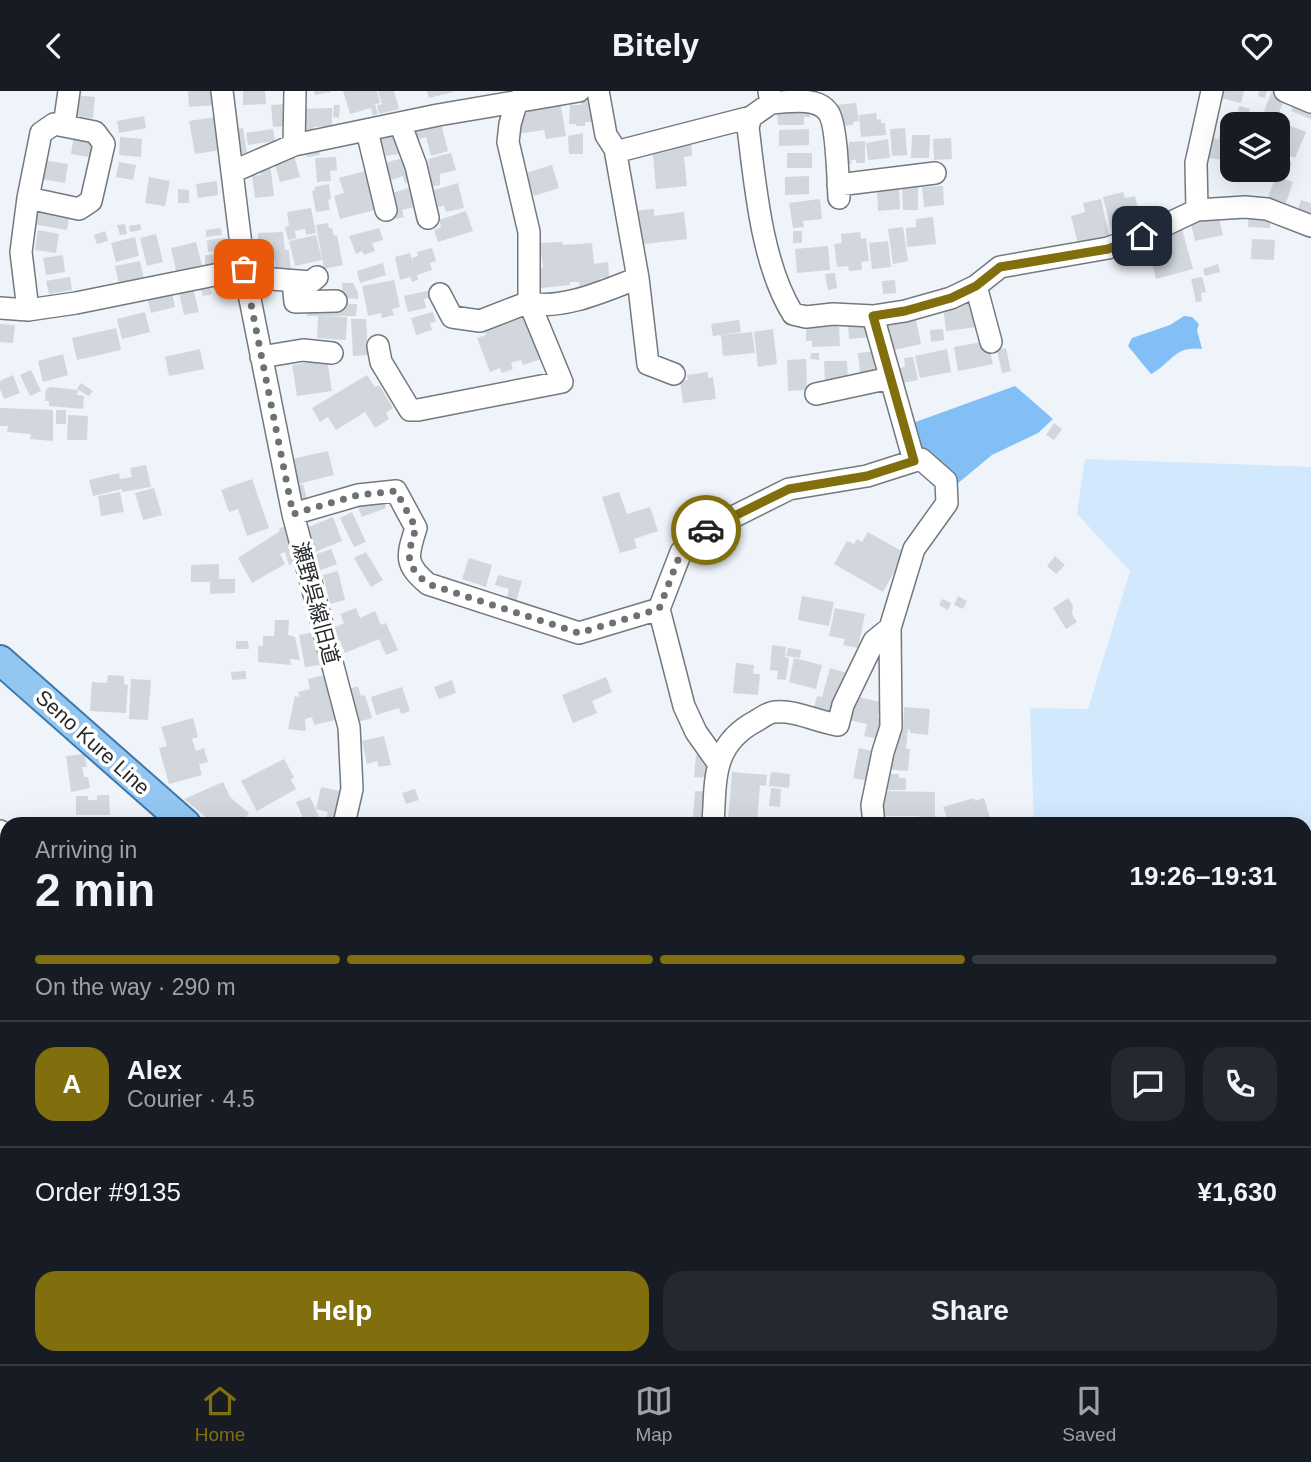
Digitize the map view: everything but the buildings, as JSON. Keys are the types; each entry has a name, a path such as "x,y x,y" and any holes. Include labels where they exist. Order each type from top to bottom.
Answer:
{"main road":[{"name":"Seno Kure Line","path":"0,660 178,817"}],"street":[{"path":"64,126 69,91"},
{"name":"瀬野呉線旧道","path":"222,91 245,273 261,357 293,514 349,727 353,774 346,817"},
{"path":"294,145 295,91"},
{"path":"232,172 294,145 579,91"},
{"path":"598,91 606,135 615,149 638,278 648,364 674,374"},
{"path":"1197,210 1196,163 1212,91"},
{"path":"1285,91 1311,102"},
{"path":"936,173 839,191 833,125 828,111 818,105 770,97 751,117 748,127 757,201 772,262 785,300 793,314 806,317 833,314 873,316 905,311 951,298 976,286 1000,267 1108,249 1197,210 1244,207 1267,209 1311,226"},
{"path":"378,346 380,362 410,410 562,382 529,302 529,232 508,142 517,101"},
{"path":"615,149 623,150 751,117"},
{"path":"400,123 415,166 428,218"},
{"path":"28,198 79,209 91,201 104,144 95,132 54,124 41,133 28,198 21,252 28,310"},
{"path":"367,131 386,210"},
{"path":"0,308 28,310 245,273 293,281 311,282 317,277"},
{"path":"440,294 452,317 480,320 529,302 542,306 556,303 596,294 638,278"},
{"path":"293,281 295,302 336,301"},
{"path":"976,286 990,342"},
{"path":"873,316 914,461"},
{"path":"261,357 303,350 332,353"},
{"path":"816,394 890,378"},
{"path":"718,763 696,732 684,706 659,609 681,552 703,532 789,489 867,476 921,459 946,481 947,503 914,549 890,628 891,727 872,805 873,817"},
{"path":"293,514 358,495 396,491 416,528 409,551 413,572 428,584 579,633 659,609"},
{"path":"714,817 718,763 725,749 743,728 773,712 804,715 838,725 843,705 869,650 874,641 890,628"}],"shaded area":[{"path":"1085,459 1311,467 1311,817 1034,817 1030,708 1088,709 1130,571 1077,514"}],"water":[{"path":"1184,316 1192,317 1199,324 1197,330 1202,349 1185,350 1151,374 1128,346 1132,338 1170,325"},
{"path":"1015,386 1053,419 1038,433 992,455 957,484 951,482 914,443 910,424"}],"way so far":[{"path":"244,269 293,514 358,495 396,491 416,528 409,551 413,572 428,584 579,633 659,609 681,552 706,530"}],"route":[{"path":"706,530 789,489 867,476 914,461 899,416 873,316 905,311 951,298 976,286 1000,267 1108,249 1142,236"}]}
